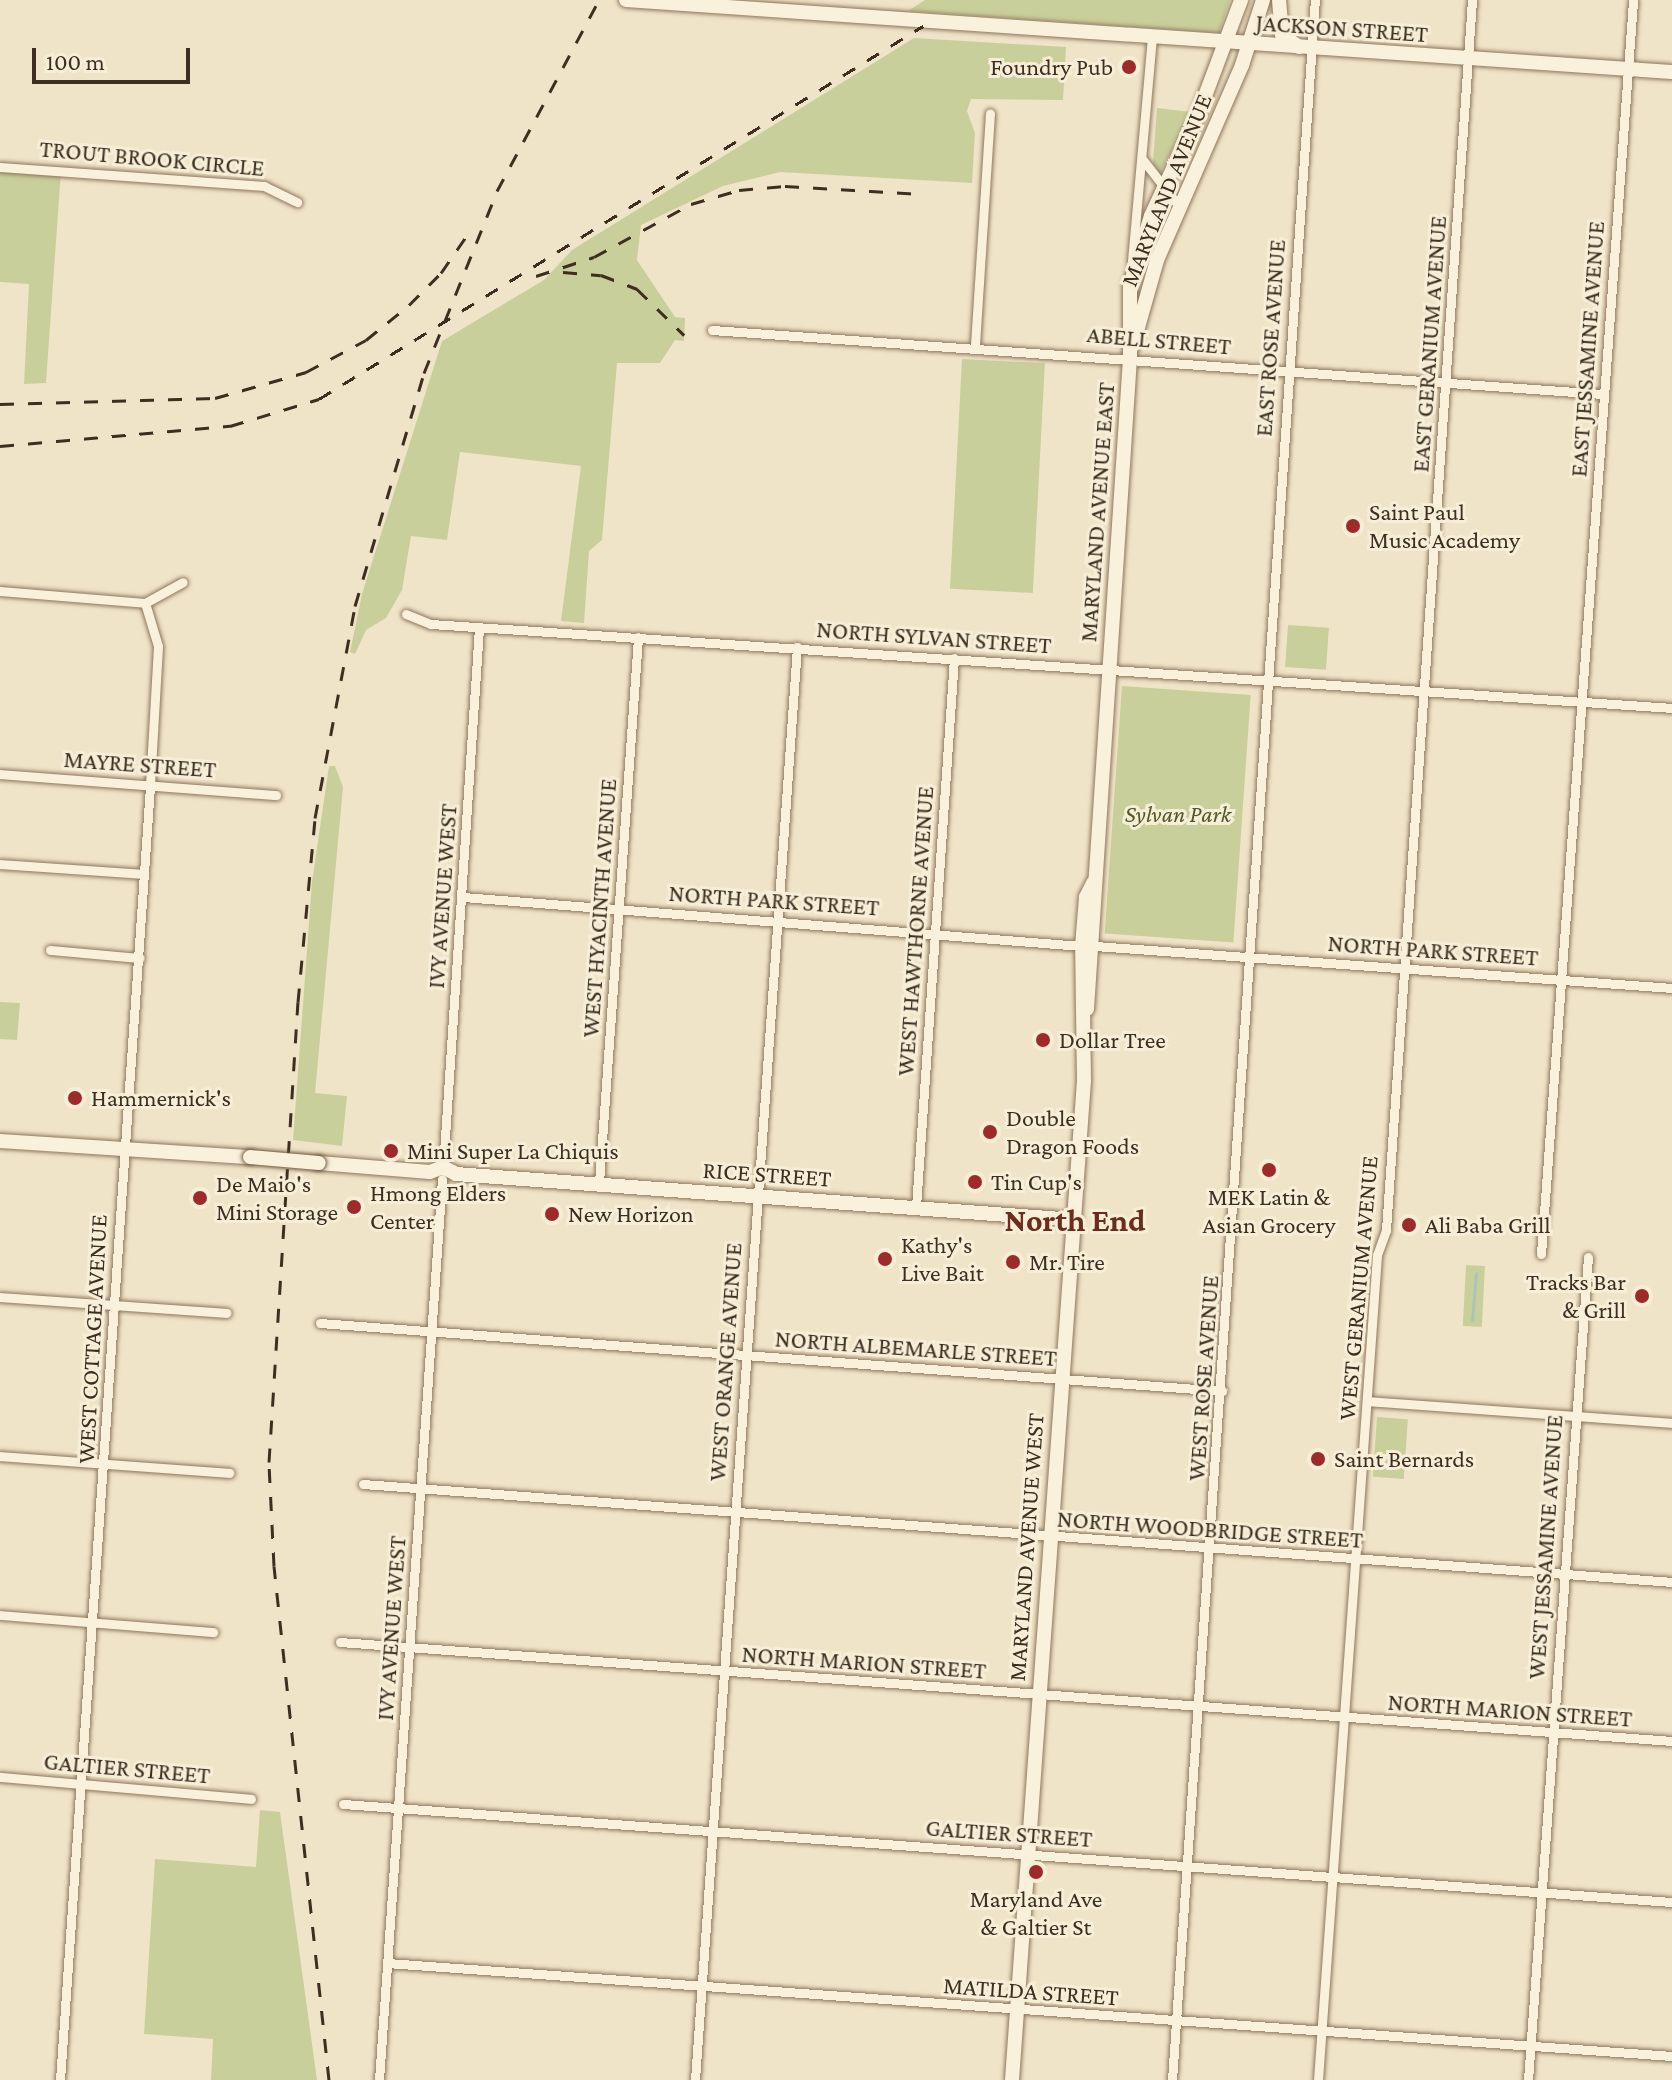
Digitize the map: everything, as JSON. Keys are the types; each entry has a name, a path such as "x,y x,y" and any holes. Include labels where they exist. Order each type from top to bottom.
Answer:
{"main road":[{"name":"JACKSON STREET","path":"626,0 786,6 903,20 1672,72"},
{"name":"MARYLAND AVENUE","path":"1130,358 1130,285 1163,188 1241,0"},
{"name":"MARYLAND AVENUE","path":"1130,358 1150,279 1249,44 1263,0"},
{"path":"1279,0 1282,35 1305,48"},
{"name":"MARYLAND AVENUE EAST","path":"1107,670 1130,358"},
{"name":"MARYLAND AVENUE WEST","path":"1012,2080 1059,1380 1075,1220 1089,946 1086,897 1093,883 1107,670"},
{"name":"RICE STREET","path":"0,1141 1075,1220"}],"street":[{"name":"EAST ROSE AVENUE","path":"1267,680 1305,48 1315,0"},
{"name":"EAST GERANIUM AVENUE","path":"1425,691 1472,0"},
{"name":"EAST JESSAMINE AVENUE","path":"1581,702 1633,0"},
{"path":"1130,285 1152,38"},
{"path":"975,345 990,113"},
{"path":"1143,160 1179,206"},
{"name":"TROUT BROOK CIRCLE","path":"0,167 264,186 297,202"},
{"name":"ABELL STREET","path":"712,330 975,345 1603,394"},
{"path":"0,591 145,603 183,582"},
{"name":"WEST COTTAGE AVENUE","path":"60,2080 116,1305 123,1150 140,958 158,646 145,603"},
{"name":"NORTH SYLVAN STREET","path":"406,614 431,624 479,628 1672,708"},
{"name":"IVY AVENUE WEST","path":"379,2080 463,897 479,628"},
{"name":"WEST HYACINTH AVENUE","path":"599,1183 638,637"},
{"name":"WEST ORANGE AVENUE","path":"695,2080 797,647"},
{"name":"WEST HAWTHORNE AVENUE","path":"916,1207 954,658"},
{"name":"WEST ROSE AVENUE","path":"1172,2080 1232,1246 1228,1218 1267,680"},
{"name":"WEST GERANIUM AVENUE","path":"1318,2080 1342,1718 1425,691"},
{"path":"1541,1254 1581,702"},
{"name":"MAYRE STREET","path":"0,774 276,795"},
{"path":"0,864 144,874"},
{"name":"NORTH PARK STREET","path":"463,897 1672,988"},
{"path":"50,950 140,958"},
{"name":"WEST JESSAMINE AVENUE","path":"1528,2080 1539,1893 1588,1257"},
{"path":"0,1297 226,1313"},
{"name":"NORTH ALBEMARLE STREET","path":"320,1323 1222,1391"},
{"path":"1367,1401 1672,1423"},
{"path":"0,1456 229,1473"},
{"name":"NORTH WOODBRIDGE STREET","path":"363,1484 1210,1550 1672,1582"},
{"path":"0,1615 213,1632"},
{"name":"NORTH MARION STREET","path":"340,1642 1672,1741"},
{"name":"GALTIER STREET","path":"0,1777 251,1799"},
{"name":"GALTIER STREET","path":"343,1804 1672,1902"},
{"name":"MATILDA STREET","path":"387,1963 1672,2056"}],"green space":[{"path":"925,0 1230,0 1219,33 908,11"},
{"path":"914,38 1066,47 1063,100 971,99 967,111 975,133 972,183 780,172 723,186 641,225 637,260 675,317 685,318 684,341 675,340 660,363 617,363 602,540 589,551 584,623 561,621 581,466 460,452 447,540 411,536 402,590 386,618 366,630 355,654 350,652 362,594 442,341 544,280 572,250"},
{"path":"1157,108 1191,112 1160,173 1153,163"},
{"path":"0,167 61,171 46,383 24,384 29,284 0,282"},
{"path":"962,359 1045,363 1033,593 950,589"},
{"path":"1288,625 1329,628 1326,670 1285,667"},
{"name":"Sylvan Park","path":"1122,686 1251,695 1233,942 1105,933"},
{"path":"329,766 335,766 343,787 315,1093 347,1096 342,1146 293,1140 312,882"},
{"path":"0,1002 20,1003 17,1040 0,1039"},
{"path":"1466,1265 1485,1266 1482,1327 1463,1326"},
{"path":"1377,1417 1408,1419 1404,1479 1373,1477"},
{"path":"260,1810 280,1812 317,2080 211,2080 213,2039 144,2034 155,1859 256,1867"}],"waterway":[{"path":"1472,1320 1476,1273"}],"railway":[{"path":"329,2080 274,1566 269,1462 298,1002 315,818 355,606 424,373 497,191 599,0"},
{"path":"0,446 230,426 319,399 923,26"},
{"path":"536,276 594,257 691,204 739,190 785,186 922,194"},
{"path":"0,404 215,398 306,372 366,340 409,305 441,273 472,228"},
{"path":"563,272 601,275 637,289 684,335"}],"place":[{"name":"Foundry Pub","path":"1129,67"},
{"name":"Saint Paul Music Academy","path":"1353,526"},
{"name":"Dollar Tree","path":"1043,1040"},
{"name":"Hammernick's","path":"75,1098"},
{"name":"Double Dragon Foods","path":"990,1132"},
{"name":"Mini Super La Chiquis","path":"391,1151"},
{"name":"MEK Latin & Asian Grocery","path":"1269,1170"},
{"name":"Tin Cup's","path":"975,1182"},
{"name":"De Maio's Mini Storage","path":"200,1198"},
{"name":"Hmong Elders Center","path":"354,1207"},
{"name":"New Horizon","path":"552,1214"},
{"name":"Ali Baba Grill","path":"1409,1225"},
{"name":"Kathy's Live Bait","path":"885,1259"},
{"name":"Mr. Tire","path":"1013,1262"},
{"name":"Tracks Bar & Grill","path":"1642,1296"},
{"name":"Saint Bernards","path":"1318,1459"},
{"name":"Maryland Ave & Galtier St","path":"1036,1872"}],"district":[{"name":"North End","path":"1075,1220"}]}
